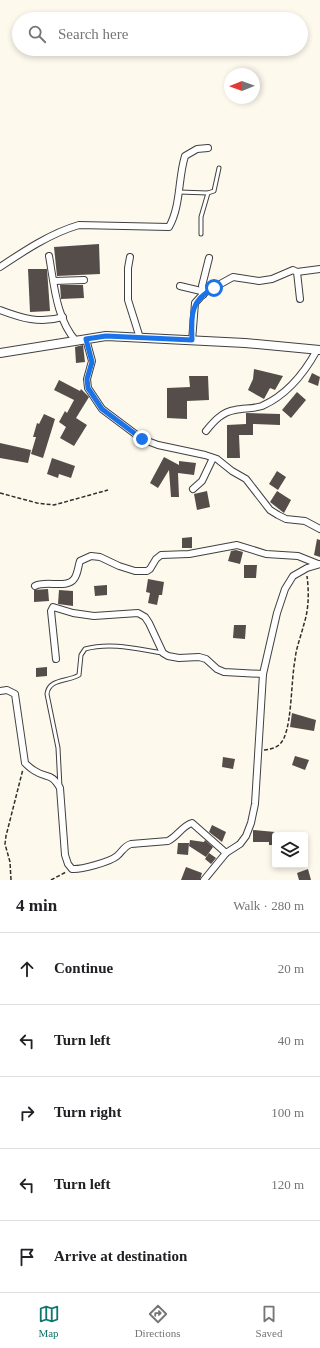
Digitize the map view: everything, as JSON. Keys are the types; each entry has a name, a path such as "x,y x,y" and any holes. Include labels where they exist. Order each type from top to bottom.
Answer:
{"street":[{"path":"0,267 46,239 79,225 170,227 178,192 181,168 185,156 197,149 208,148"},
{"path":"49,256 63,317 71,336 76,341"},
{"path":"130,256 128,268 128,300 140,338"},
{"path":"203,294 202,286 209,258"},
{"path":"192,340 195,303 203,294 233,277 259,281 272,279 294,270 297,272 320,268"},
{"path":"297,272 300,299"},
{"path":"54,280 84,280"},
{"path":"180,286 201,292 203,294"},
{"path":"0,310 29,320 53,320 63,317"},
{"path":"0,353 49,347 106,336 276,345 319,350 306,371 290,386 269,402 261,406 222,414 206,430"},
{"path":"86,339 92,362 87,379 88,388 102,409 142,439 158,445 213,458 246,479 270,510 286,519 305,521 320,529"},
{"path":"193,489 202,481 213,458"},
{"path":"35,586 70,582 74,580 80,561 91,556 100,557 119,566 135,571 147,571 161,555 189,554 237,545 266,554 298,556 319,564"},
{"path":"204,880 226,853 240,844 246,836 251,823 255,804 263,674 277,613 285,589 293,576 306,568 319,564"},
{"path":"56,659 51,611 52,608 94,616 138,613 145,617 149,623 163,653 173,658 194,656 206,659 217,669 224,672 263,674"},
{"path":"0,691 7,690 15,694 25,763 35,772 50,776 55,780 60,788 65,855 68,864 72,869 108,861 116,857 127,845 168,841 174,838 187,825 192,823 226,853"}],"lane":[{"path":"178,192 208,193 214,191 219,168"},
{"path":"201,234 201,216 208,193"},
{"path":"60,788 58,748 47,694 50,686 54,683 79,675 81,655 85,649 95,646 122,646 163,653"}],"path":[{"path":"0,493 37,504 54,505 108,490"},
{"path":"258,751 272,749 279,745 284,738 289,718 295,657 305,622 309,591 306,568"},
{"path":"11,880 10,862 5,844 18,782 25,763"},
{"path":"51,880 72,869"}],"building":[{"path":"99,244 100,274 57,276 54,247"},
{"path":"28,269 47,269 50,311 30,312"},
{"path":"60,285 83,285 84,298 61,299"},
{"path":"83,345 85,362 76,363 75,347"},
{"path":"254,369 283,376 275,390 270,388 264,399 248,390 253,379"},
{"path":"312,373 320,377 318,386 308,382"},
{"path":"189,376 208,376 209,400 187,401 187,419 167,418 167,388 190,387"},
{"path":"59,380 80,391 81,389 89,397 76,418 87,425 74,446 60,438 66,427 59,422 65,411 67,413 74,400 54,390"},
{"path":"297,392 306,400 291,418 282,410"},
{"path":"246,413 280,414 280,425 253,424 253,435 239,435 240,458 227,458 227,425 246,424"},
{"path":"44,414 55,419 43,458 31,454 36,437 33,437 37,423 39,424"},
{"path":"0,443 31,450 28,463 0,458"},
{"path":"164,457 179,465 179,461 196,463 194,475 178,473 179,497 171,497 169,470 158,488 150,483"},
{"path":"52,458 75,466 71,478 59,474 58,478 47,474"},
{"path":"277,471 286,477 278,490 269,484"},
{"path":"207,491 210,507 197,510 194,494"},
{"path":"277,491 291,500 284,513 270,502"},
{"path":"192,537 192,548 182,548 182,538"},
{"path":"317,539 320,540 320,557 314,555"},
{"path":"236,550 243,552 240,564 228,561 231,551"},
{"path":"244,565 257,565 256,578 244,578"},
{"path":"148,579 164,582 162,595 159,595 157,605 148,603 150,593 146,592"},
{"path":"107,585 107,595 95,596 94,586"},
{"path":"48,589 49,601 34,602 34,590"},
{"path":"59,590 73,591 73,606 58,604"},
{"path":"234,625 246,625 245,639 233,638"},
{"path":"47,667 47,676 36,677 36,668"},
{"path":"292,713 316,720 314,731 290,727"},
{"path":"295,756 309,760 305,770 292,765"},
{"path":"223,757 235,759 233,769 222,767"},
{"path":"212,825 226,832 222,842 209,832"},
{"path":"253,830 275,832 272,832 272,845 269,845 269,842 253,842"},
{"path":"190,840 204,842 205,840 213,847 206,857 189,846"},
{"path":"178,843 189,843 188,855 177,854"},
{"path":"209,853 216,858 211,864 205,859"},
{"path":"186,867 202,873 200,880 181,880"},
{"path":"308,869 311,880 299,880 297,873"}],"route":[{"path":"142,439 126,428 119,420 102,409 88,388 87,379 92,362 86,339 106,336 192,340 192,317 195,303 204,293 214,288"}]}
